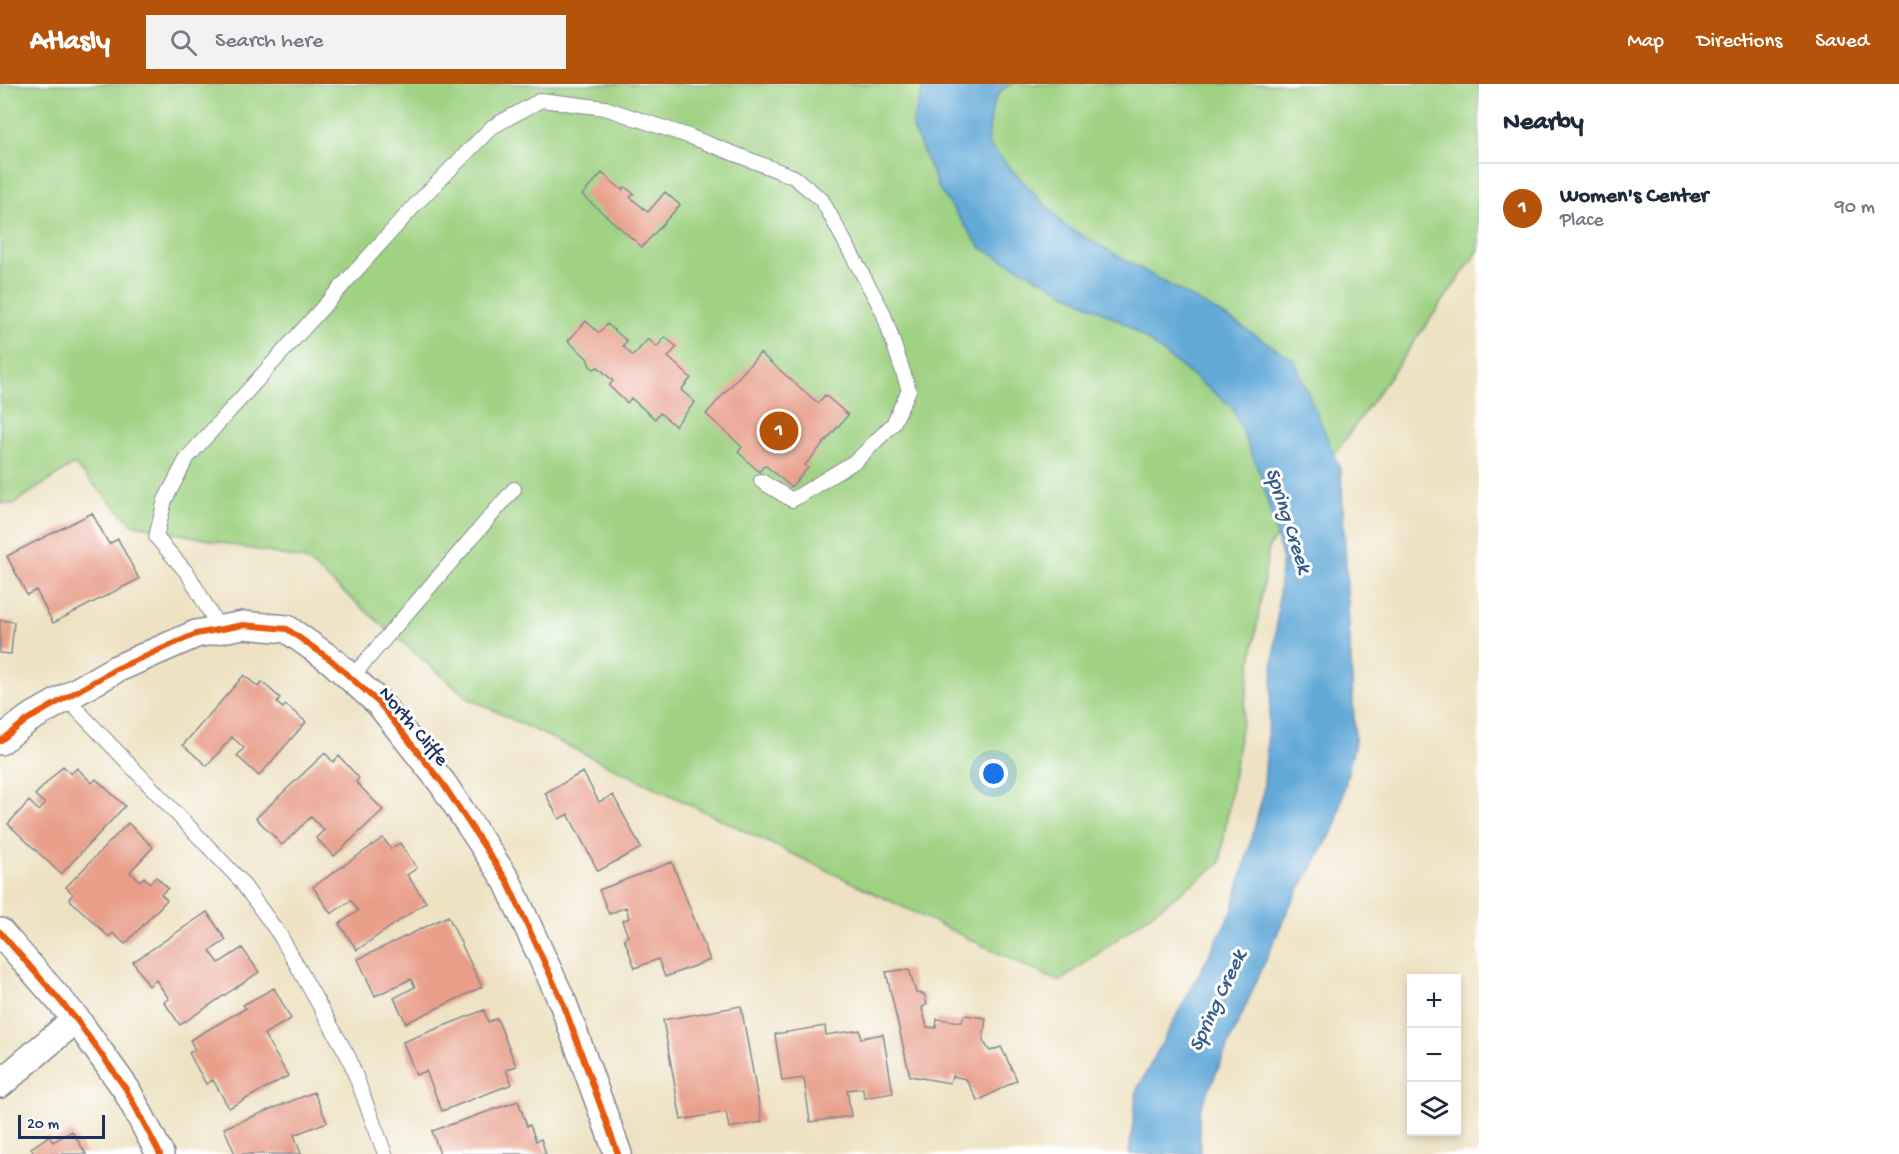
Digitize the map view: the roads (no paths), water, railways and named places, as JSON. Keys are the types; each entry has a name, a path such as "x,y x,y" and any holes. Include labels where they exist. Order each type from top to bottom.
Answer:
{"street":[{"name":"North Cliffe","path":"0,741 27,720 126,665 196,634 243,625 287,629 331,660 379,703 443,784 507,881 563,1003 618,1154"},
{"path":"0,932 76,1019 126,1089 160,1154"},
{"path":"0,1084 76,1019"}],"lane":[{"path":"220,630 188,574 156,537 165,500 187,458 423,196 492,127 541,100 605,108 691,137 794,177 822,200 882,312 909,390 893,424 857,460 792,500 760,481"},
{"path":"351,678 514,489"},
{"path":"66,698 240,880 281,937 349,1058 385,1154"}],"water":[{"name":"Spring Creek","path":"924,84 1014,84 1006,87 995,100 988,144 1065,226 1233,321 1294,360 1341,471 1355,742 1335,828 1289,907 1199,1112 1200,1154 1129,1154 1137,1090 1232,912 1263,795 1282,557 1261,476 1232,407 1129,326 981,248 939,189 912,126"}],"place":[{"name":"Women's Center","path":"779,431"}]}
